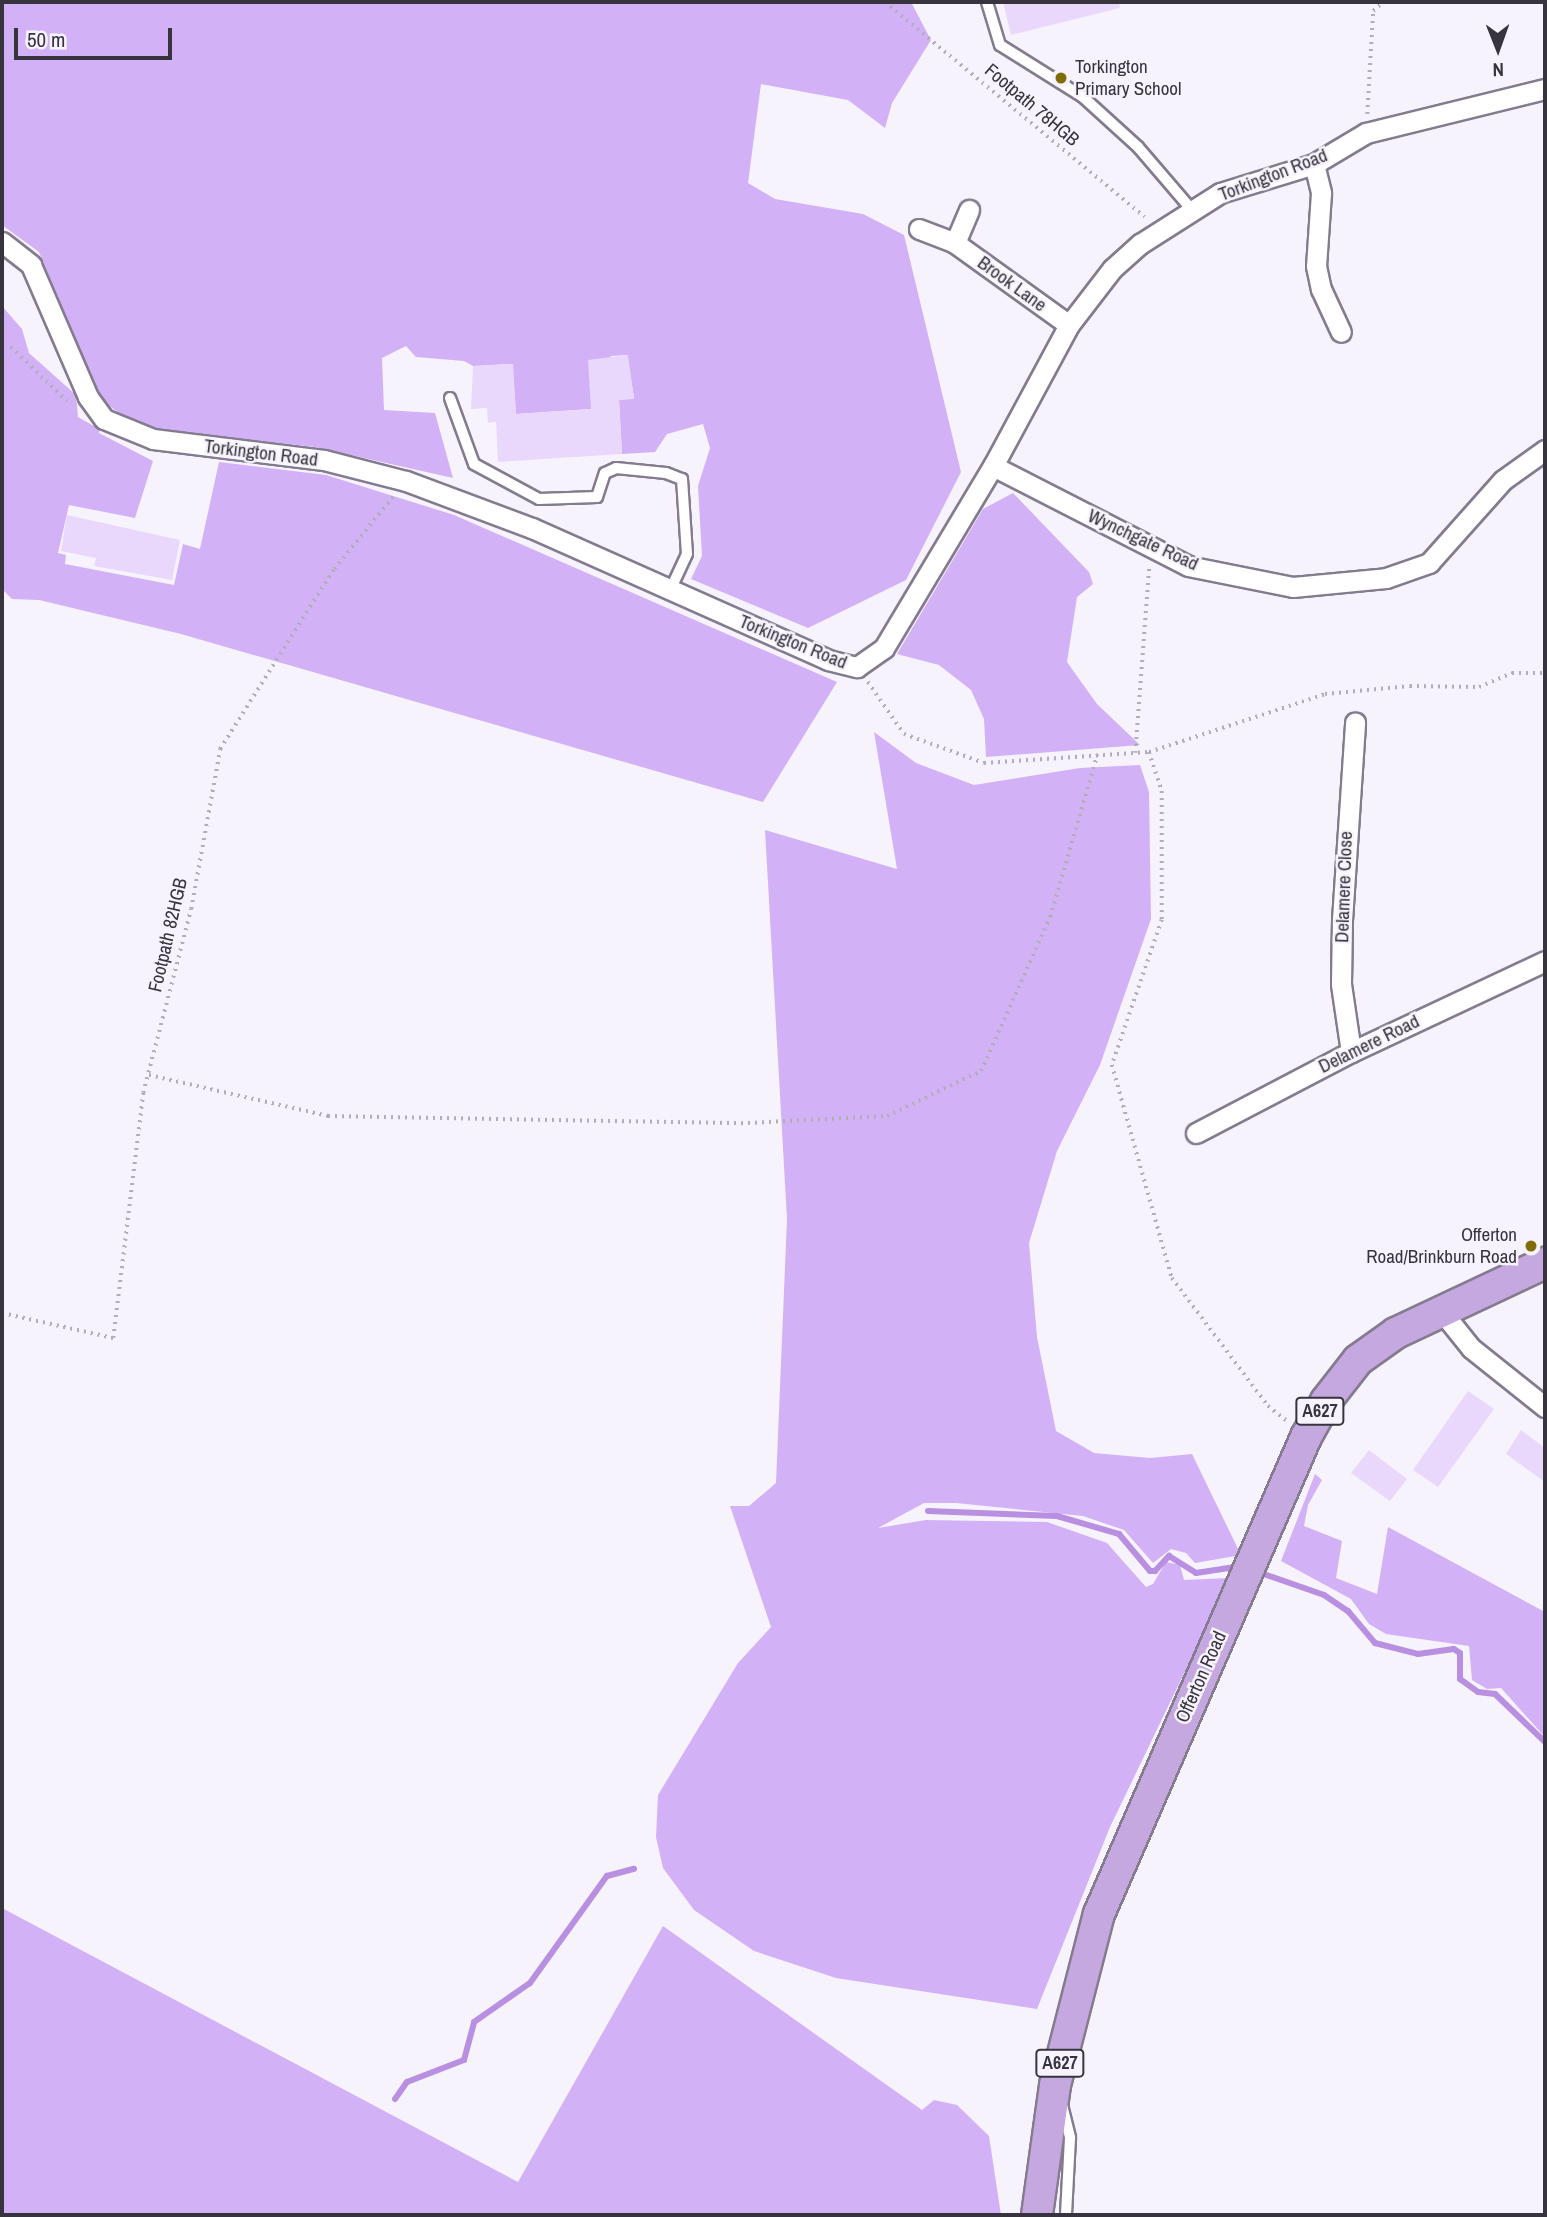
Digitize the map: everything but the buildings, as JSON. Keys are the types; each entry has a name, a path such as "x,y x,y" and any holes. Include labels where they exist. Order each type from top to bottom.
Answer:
{"main road":[{"name":"Offerton Road","path":"1037,2215 1055,2085 1099,1914 1306,1437 1326,1401 1358,1360 1396,1333 1545,1263"}],"street":[{"name":"Torkington Road","path":"95,407 104,419 153,439 324,460 406,481 532,528 828,660 857,667 884,648 993,466 1069,325 1112,269 1160,229 1192,210 1266,176 1314,164 1366,133 1545,89"},
{"path":"1314,164 1321,193 1316,266 1321,289 1341,331"},
{"path":"956,243 969,210"},
{"name":"Brook Lane","path":"919,229 956,243 1069,325"},
{"path":"2,242 31,265 95,407"},
{"name":"Wynchgate Road","path":"993,466 1188,566 1293,587 1386,578 1429,564 1503,480 1545,450"},
{"name":"Delamere Close","path":"1350,1052 1344,1017 1342,946 1355,722"},
{"name":"Delamere Road","path":"1196,1133 1350,1052 1545,961"},
{"path":"1443,1313 1471,1348 1545,1407"}],"lane":[{"path":"987,2 1000,45 1083,97 1138,147 1192,210"},
{"path":"450,398 474,464 539,499 597,497 605,473 612,469 679,477 683,485 687,554 670,590"},
{"path":"1055,2085 1070,2138 1066,2215"}],"path":[{"name":"Footpath 78HGB","path":"885,2 1160,229"},
{"path":"1366,133 1373,11 1383,2"},
{"path":"11,347 56,395 75,406 95,407"},
{"name":"Footpath 82HGB","path":"2,1313 113,1338 149,1075 191,909 220,749 334,569 406,481"},
{"path":"1135,753 1150,546"},
{"path":"857,667 904,734 984,763 1149,752 1325,694 1410,686 1479,687 1512,673 1545,673"},
{"path":"1149,752 1162,791 1161,920 1112,1065 1172,1278 1268,1406 1306,1437"},
{"path":"149,1075 328,1116 734,1122 887,1116 981,1071 1050,917 1097,755"}],"shaded area":[{"path":"2,2 911,2 931,40 892,103 885,128 848,100 761,84 748,183 775,199 863,214 904,235 961,472 906,580 808,628 691,579 702,556 698,486 710,448 703,424 667,434 655,452 622,454 619,400 634,398 627,355 611,356 591,409 516,414 512,364 473,366 464,361 416,357 406,346 382,358 384,410 435,413 453,478 315,447 145,428 119,413 97,397 39,252 2,225"},
{"path":"2,306 22,329 29,353 76,395 78,417 99,429 99,433 153,461 135,518 69,505 58,553 66,555 65,564 174,585 183,544 200,549 219,462 326,475 454,515 837,682 763,802 181,634 39,600 12,599 2,589"},
{"path":"1013,493 1089,572 1093,584 1077,597 1067,662 1097,704 1140,745 986,757 984,719 971,690 939,665 897,654 983,509"},
{"path":"874,732 916,763 974,785 1080,768 1140,765 1149,792 1151,919 1100,1065 1057,1151 1029,1243 1037,1337 1056,1431 1094,1453 1150,1458 1192,1454 1241,1555 1195,1563 1186,1553 1171,1549 1153,1563 1124,1530 1083,1516 956,1503 924,1503 878,1528 926,1520 1047,1522 1107,1543 1146,1587 1153,1584 1166,1562 1180,1565 1184,1580 1230,1578 1110,1827 1037,2009 836,1978 754,1951 694,1910 663,1868 656,1837 658,1795 738,1663 771,1627 730,1506 749,1506 776,1483 787,1219 765,830 897,869"},
{"path":"1315,1474 1322,1480 1308,1505 1304,1526 1342,1541 1336,1578 1377,1594 1388,1527 1545,1612 1544,1736 1501,1688 1487,1689 1472,1680 1469,1646 1386,1634 1369,1624 1351,1599 1281,1561"},
{"path":"2,1908 518,2182 663,1926 922,2110 934,2100 957,2105 989,2136 1001,2215 2,2215"}],"waterway":[{"path":"928,1511 1057,1516 1119,1534 1150,1571 1155,1571 1169,1556 1196,1573 1241,1566"},
{"path":"1258,1572 1324,1595 1348,1611 1375,1643 1418,1654 1454,1649 1460,1653 1460,1679 1478,1692 1495,1694 1545,1742"},
{"path":"395,2099 407,2082 464,2060 474,2022 530,1983 607,1876 634,1869"}],"place":[{"name":"Torkington Primary School","path":"1061,78"},
{"name":"Offerton Road/Brinkburn Road","path":"1531,1246"}]}
